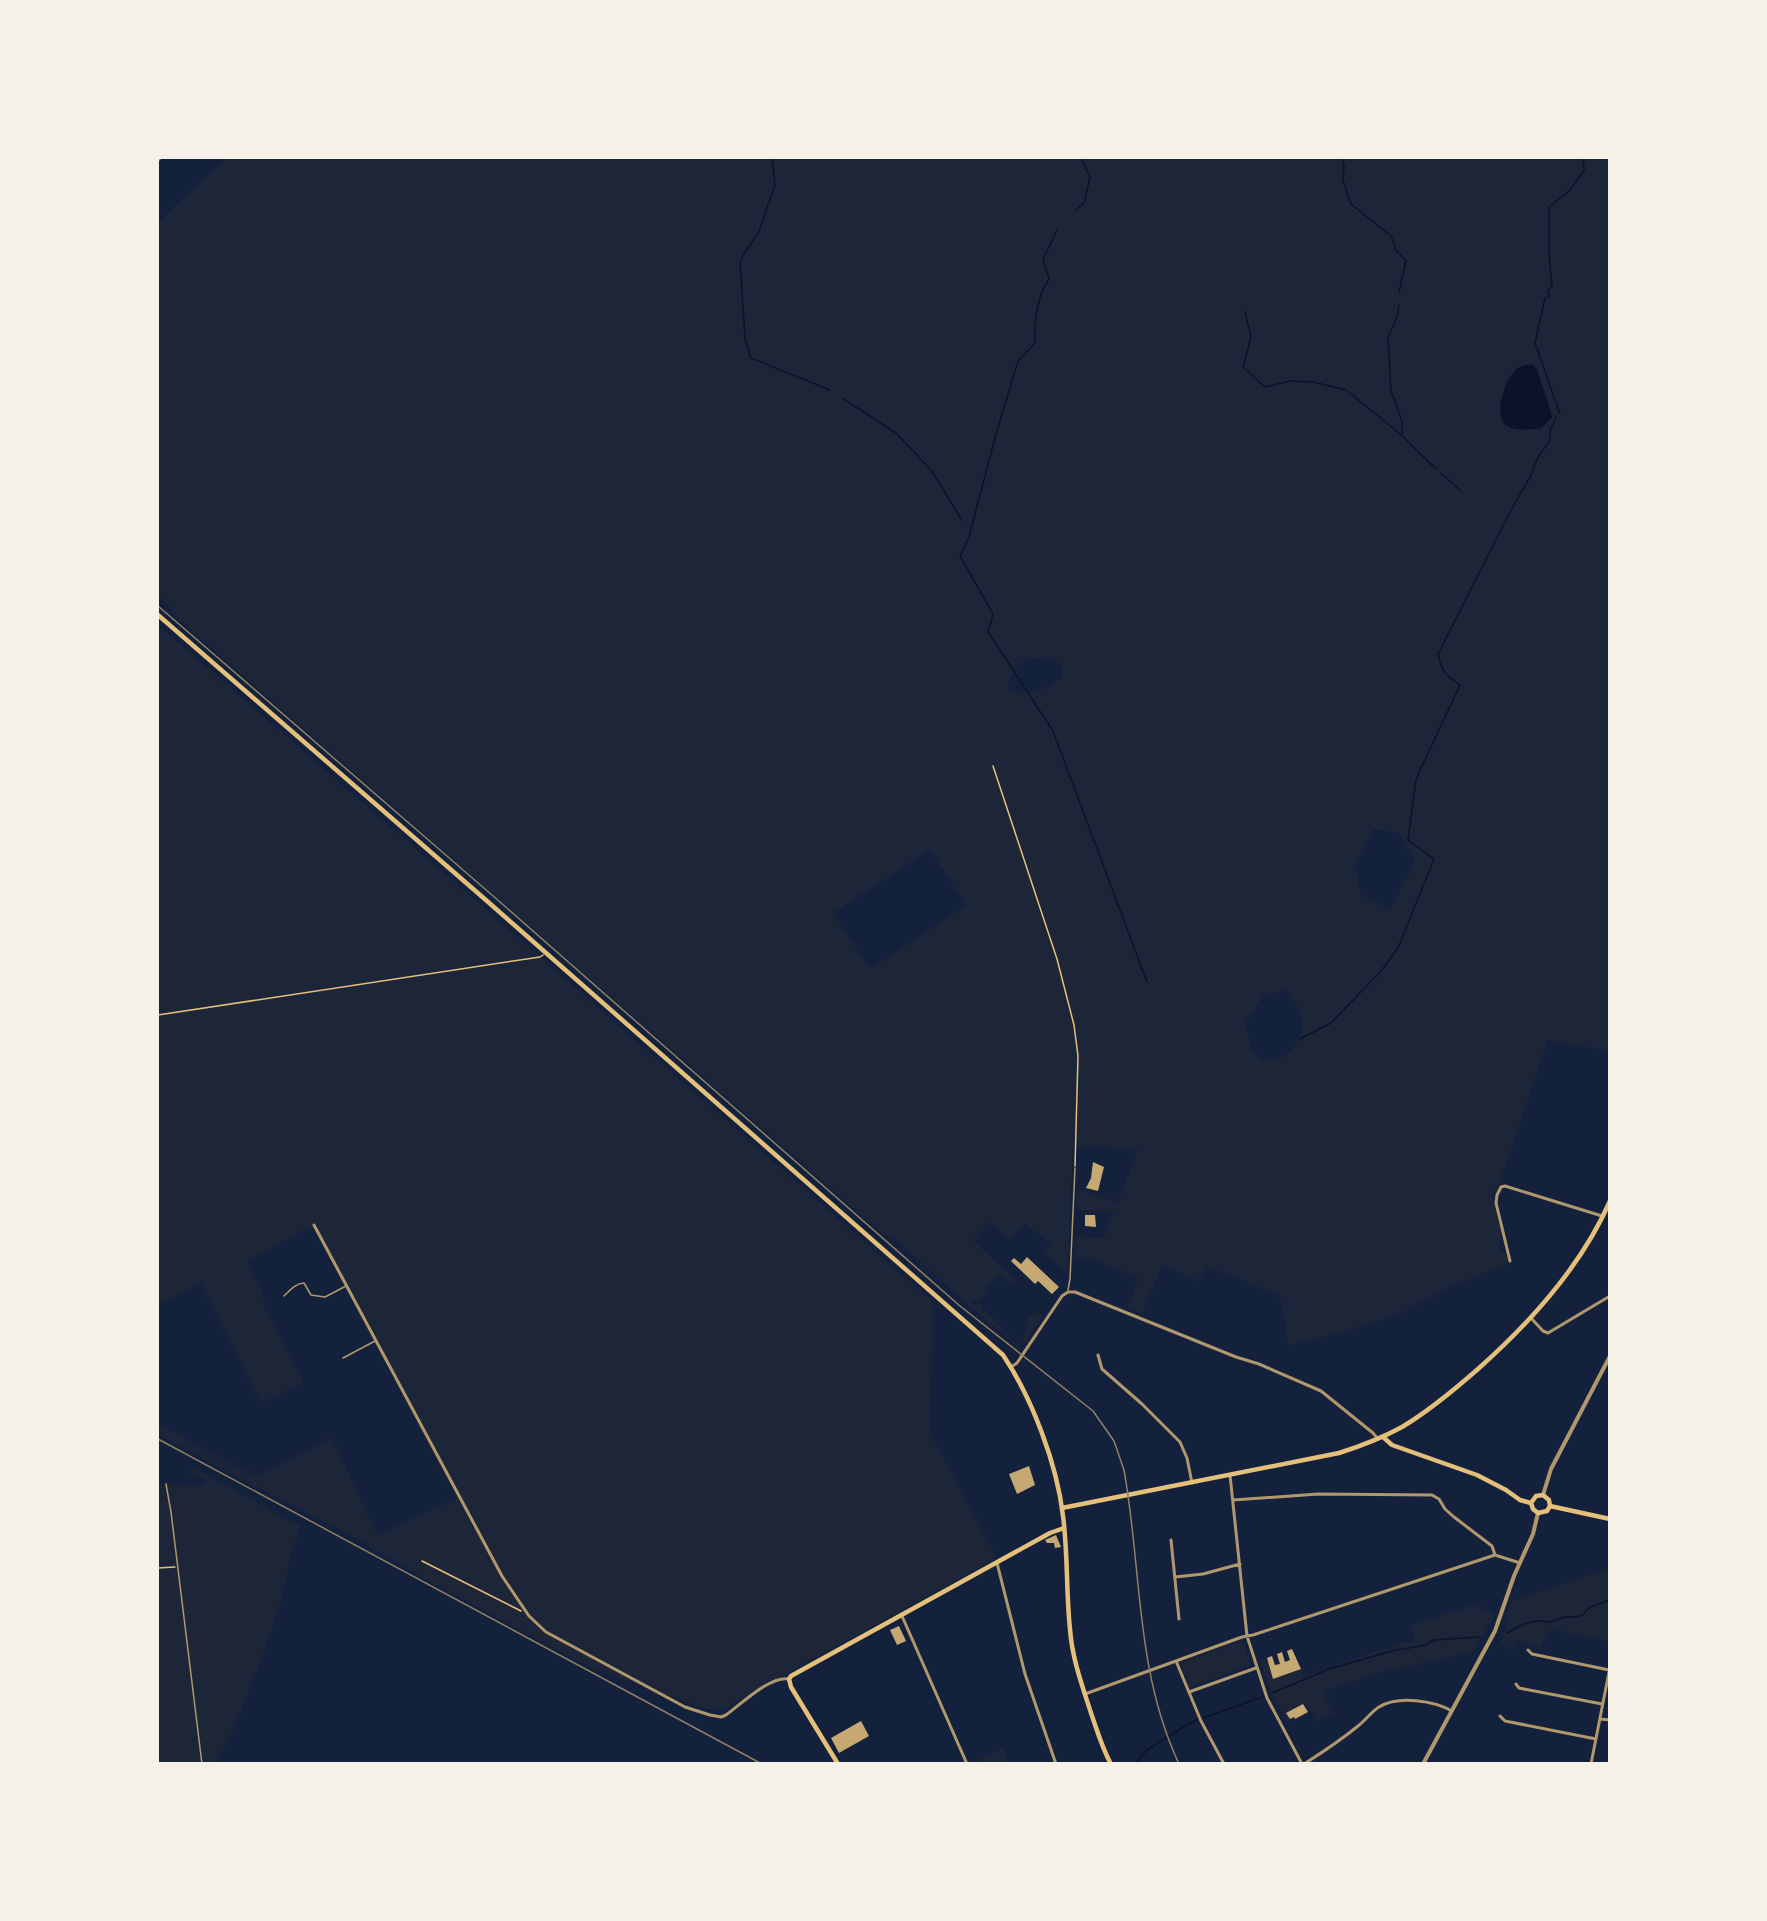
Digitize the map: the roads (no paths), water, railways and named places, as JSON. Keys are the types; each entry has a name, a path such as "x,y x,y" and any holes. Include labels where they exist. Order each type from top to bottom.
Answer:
{"main road":[{"path":"158,615 1003,1355 1032,1410 1056,1478 1064,1528 1070,1635 1085,1694 1101,1744 1111,1764"},
{"path":"1062,1509 1339,1453 1380,1438 1414,1420 1490,1359 1531,1318 1565,1276 1606,1213 1610,1201"},
{"path":"1380,1438 1392,1445 1484,1478 1520,1500 1531,1503"},
{"path":"1543,1495 1549,1500 1550,1506 1547,1511 1538,1513 1533,1509 1531,1503 1536,1496 1543,1495"},
{"path":"1550,1506 1610,1519"},
{"path":"838,1764 791,1687 789,1679 791,1676 1053,1531 1064,1528"}],"street":[{"path":"1510,1261 1496,1203 1501,1187 1505,1186 1606,1213"},
{"path":"314,1224 502,1576 530,1616 546,1632 667,1698 710,1715 721,1717 726,1715 771,1682 784,1678 789,1679"},
{"path":"1011,1367 1017,1363 1058,1301 1068,1292 1075,1292 1193,1341 1259,1364 1321,1390 1380,1438"},
{"path":"1531,1318 1542,1331 1548,1333 1610,1296"},
{"path":"1098,1355 1102,1369 1180,1442 1187,1458 1192,1483"},
{"path":"1543,1495 1551,1469 1610,1356"},
{"path":"1230,1475 1247,1636 1266,1696 1303,1764 1340,1740 1379,1707 1387,1704 1427,1702 1452,1711"},
{"path":"1233,1500 1318,1494 1436,1497 1454,1516 1492,1546 1495,1555"},
{"path":"1423,1764 1496,1631 1520,1563 1533,1534 1538,1513"},
{"path":"1171,1540 1179,1618"},
{"path":"1085,1694 1247,1636 1495,1555 1520,1563"},
{"path":"997,1563 1025,1674 1056,1764"},
{"path":"1175,1577 1203,1574 1240,1564"},
{"path":"902,1616 968,1764"},
{"path":"1528,1650 1532,1654 1609,1668 1591,1764"},
{"path":"1176,1661 1200,1719 1224,1764"},
{"path":"1189,1692 1256,1668"},
{"path":"1516,1684 1519,1688 1602,1704"},
{"path":"1500,1716 1505,1721 1596,1739"},
{"path":"1600,1719 1610,1720"}],"lane":[{"path":"1068,1292 1075,1168"},
{"path":"284,1296 302,1282 311,1295 325,1297 347,1286"},
{"path":"343,1358 376,1340"},
{"path":"165,1484 171,1512 202,1764"}],"waterway":[{"path":"772,158 775,185 758,234 740,262 745,339 751,358 830,390"},
{"path":"1076,210 1084,203 1090,177 1081,158"},
{"path":"1342,158 1343,180 1351,204 1391,236 1396,250 1406,261 1399,292"},
{"path":"1560,414 1535,343 1545,298 1549,297 1548,290 1552,287 1549,207 1570,190 1584,170 1583,158"},
{"path":"1058,228 1043,259 1049,279 1037,310 1035,343 1018,361 969,537 960,556 993,614 988,632 1053,731 1147,982"},
{"path":"1399,305 1397,317 1388,337 1391,391 1402,421 1402,435"},
{"path":"1245,312 1251,337 1243,367 1265,387 1291,381 1313,382 1346,390 1400,434 1436,469"},
{"path":"842,398 896,433 931,470 962,520"},
{"path":"1300,1039 1331,1023 1381,971 1398,948 1434,859 1408,840 1416,779 1460,685 1445,672 1438,654 1530,477 1539,455 1550,441 1550,431 1556,417"},
{"path":"1441,473 1461,491"},
{"path":"1507,1633 1524,1624 1538,1621 1551,1622 1564,1617 1583,1615 1593,1606 1610,1600"},
{"path":"1272,1693 1329,1669 1392,1651 1426,1645 1434,1640 1480,1637"},
{"path":"1203,1718 1262,1697"},
{"path":"1135,1764 1147,1750 1197,1720"}],"tram line":[{"path":"158,606 492,895 960,1306 1093,1411 1114,1441 1124,1470 1147,1656 1154,1692 1179,1764"}],"railway":[{"path":"158,1439 762,1764"}]}
